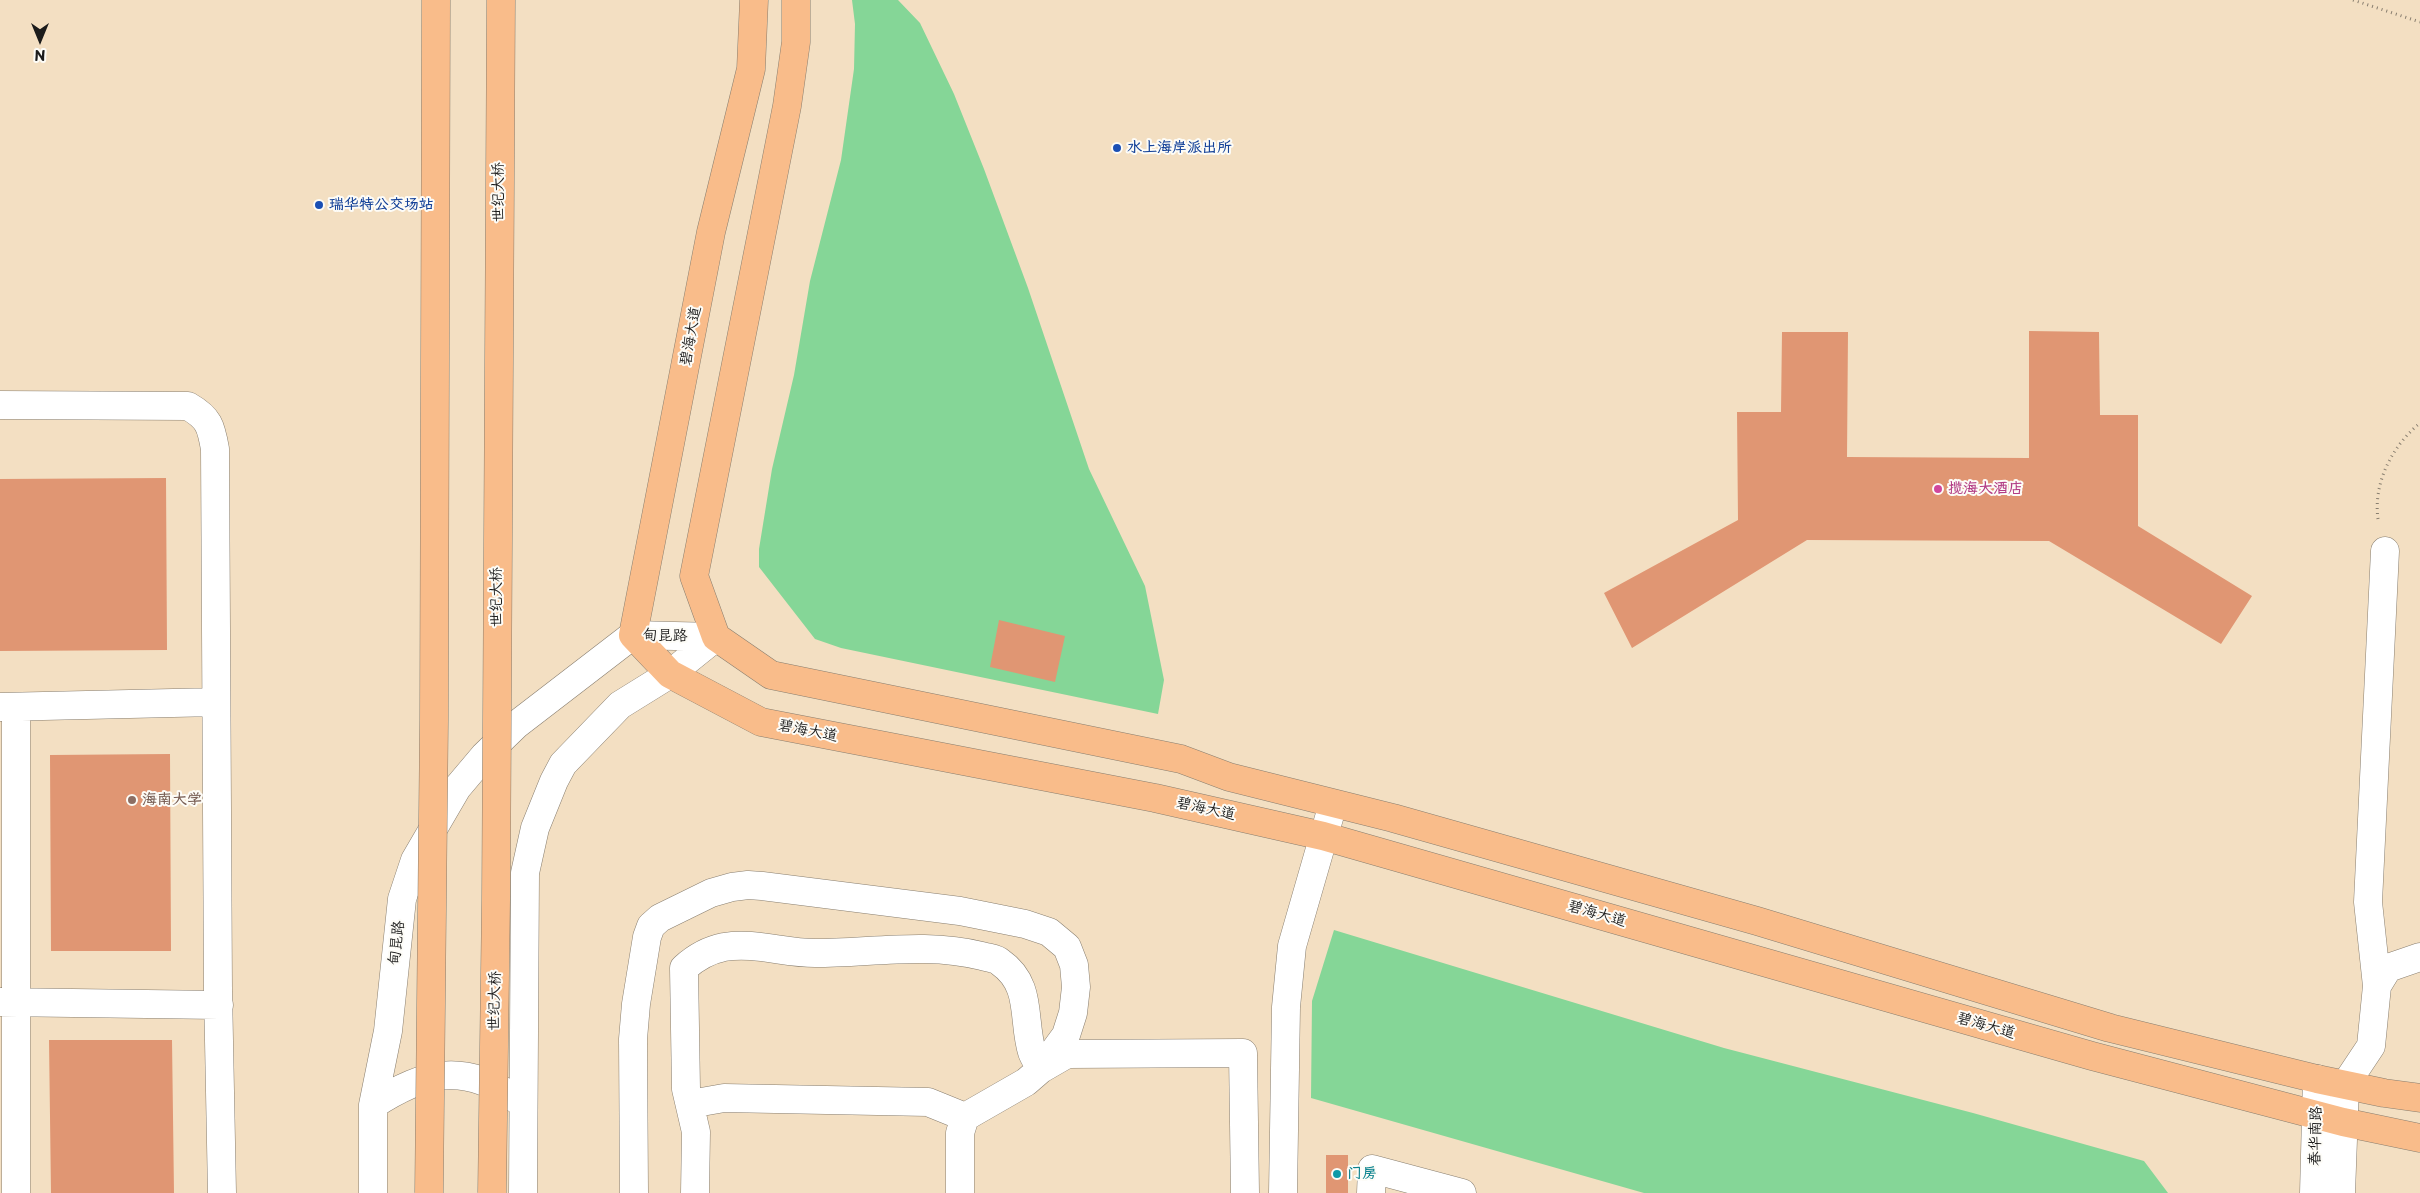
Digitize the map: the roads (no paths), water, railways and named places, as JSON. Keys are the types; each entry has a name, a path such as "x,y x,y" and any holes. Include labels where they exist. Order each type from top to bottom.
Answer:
{"main road":[{"path":"429,1193 434,730 436,0"},
{"name":"世纪大桥","path":"492,1193 496,900 501,0"},
{"name":"碧海大道","path":"754,0 751,69 711,232 633,635 670,674 760,722 1155,798 1323,836 2092,1056 2343,1122 2420,1138"},
{"path":"796,0 796,42 787,106 694,576 716,637 771,675 1181,760 1229,778 1393,818 1758,921 2110,1028 2317,1079 2420,1098"}],"street":[{"path":"0,405 188,406 203,415 211,428 215,449 222,1193"},
{"path":"2345,1085 2371,1046 2376,986 2368,902 2385,551"},
{"name":"甸昆路","path":"373,1193 373,1105 388,1032 402,899 416,860 457,788 484,756 516,725 633,635 716,637"},
{"name":"甸昆路","path":"523,1193 525,873 535,828 563,764 620,706 670,674 716,637"},
{"path":"16,1193 8,1002 8,707 216,702"},
{"path":"1283,1193 1286,1007 1292,946 1333,804"},
{"path":"634,1193 633,1039 636,1004 647,937 651,926 660,918 711,893 748,885 762,886 960,911 1025,924 1049,932 1067,947 1074,965 1076,987 1073,1014 1066,1035 1041,1069"},
{"path":"695,1193 696,1132 686,1089 684,968 693,960 706,953 722,948 746,945 814,953 879,949 938,950 973,954 999,961 1022,987 1029,1038 1033,1053 1041,1069"},
{"path":"2376,986 2388,968 2420,957"},
{"path":"8,1002 219,1005"},
{"path":"960,1193 960,1133 965,1117 1009,1093 1041,1069 1067,1054 1244,1053 1246,1193"},
{"path":"373,1105 401,1087 427,1077 450,1075 471,1078 502,1090 524,1105"},
{"name":"春华南路","path":"2314,1193 2317,1079"},
{"name":"春华南路","path":"2341,1193 2345,1085"},
{"path":"690,1104 724,1098 928,1102 965,1117"},
{"path":"1372,1193 1372,1169 1462,1193"}],"place":[{"name":"水上海岸派出所","path":"1117,148"},
{"name":"瑞华特公交场站","path":"319,205"},
{"name":"揽海大酒店","path":"1938,489"},
{"name":"海南大学","path":"132,800"},
{"name":"门房","path":"1337,1174"}]}
